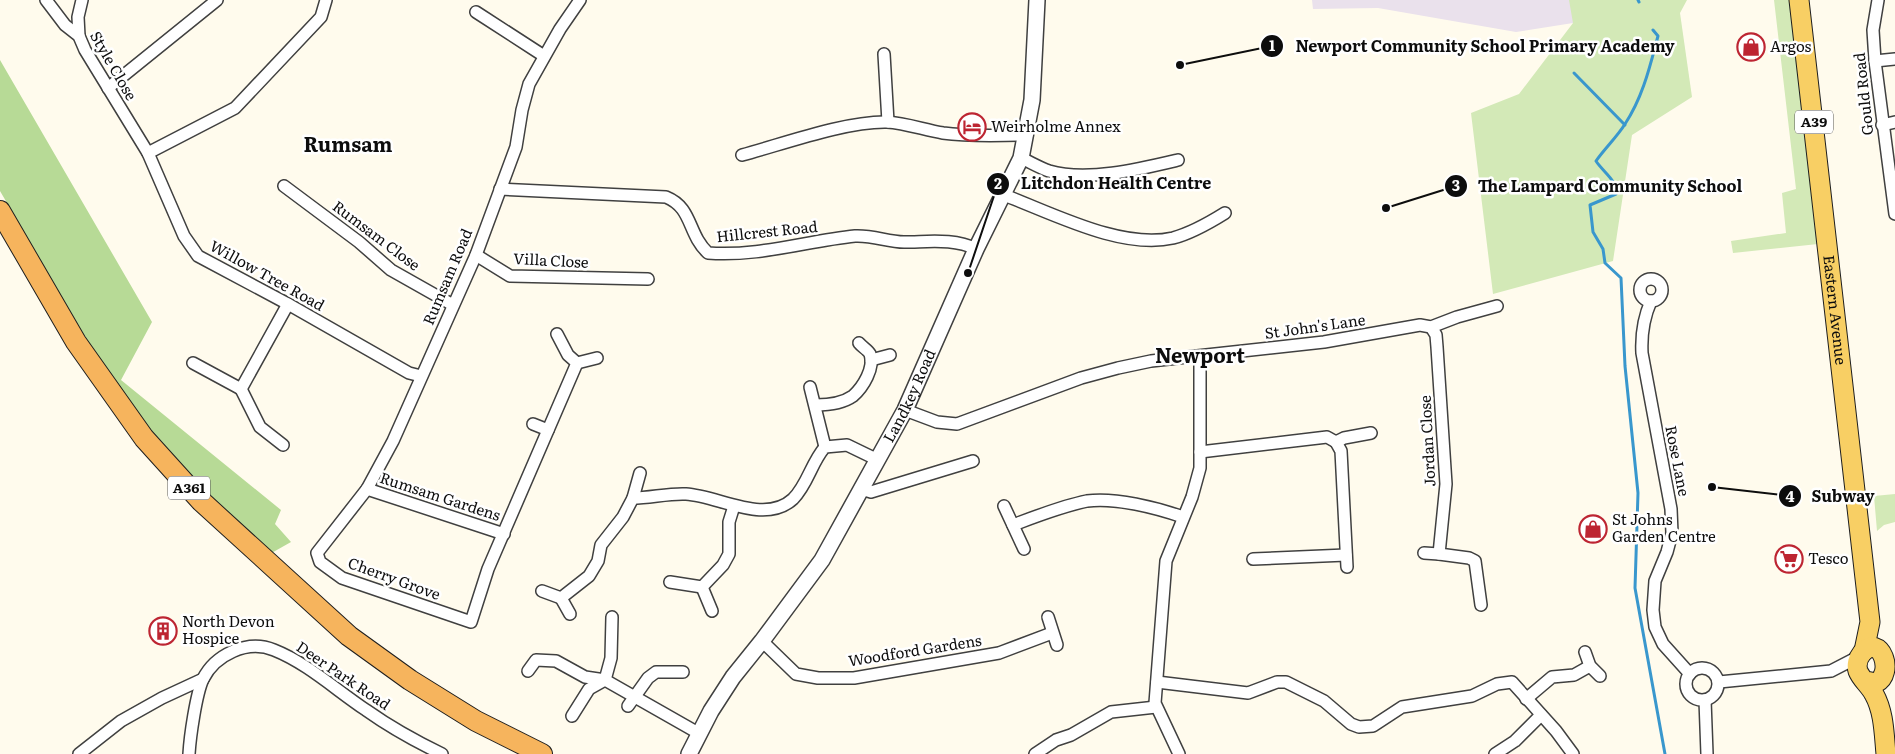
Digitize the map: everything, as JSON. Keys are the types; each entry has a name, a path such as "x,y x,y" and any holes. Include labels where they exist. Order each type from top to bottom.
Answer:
{"highway":[{"name":"A361","path":"0,211 76,342 144,438 201,502 349,636 410,680 476,721 542,754"}],"main road":[{"name":"Eastern Avenue","path":"1799,0 1870,622 1883,661 1882,712 1886,754"},
{"name":"Eastern Avenue","path":"1882,712 1865,680 1858,672 1858,663 1883,661"},
{"path":"1865,680 1876,683 1883,661"}],"street":[{"name":"Style Close","path":"46,0 65,25 79,36 148,153"},
{"path":"79,36 78,17 82,0"},
{"path":"108,88 217,0"},
{"path":"148,153 235,108 321,17 326,0"},
{"name":"Rumsam Road","path":"316,553 367,488 393,441 476,255 516,147 522,110 529,84 544,56 580,0"},
{"name":"Landkey Road","path":"689,754 711,711 733,677 822,560 905,410 976,249 1021,158 1027,135 1037,0"},
{"name":"Gould Road","path":"1878,0 1873,30 1875,61 1895,214"},
{"path":"476,12 544,56"},
{"path":"884,54 888,122"},
{"path":"1875,61 1895,59"},
{"path":"742,154 848,126 888,122 946,133 1027,135"},
{"path":"1882,125 1895,122"},
{"name":"Willow Tree Road","path":"148,153 184,236 198,256 410,373 421,376"},
{"path":"1021,158 1048,171 1071,175 1142,169 1178,160"},
{"name":"Rumsam Close","path":"284,186 359,242 392,270 453,305"},
{"name":"Hillcrest Road","path":"500,188 666,197 677,202 684,210 695,237 708,253 796,247 858,236 874,236 903,242 923,241 962,244 976,249"},
{"path":"1004,195 1108,235 1151,241 1174,238 1201,227 1225,213"},
{"name":"Villa Close","path":"476,255 510,276 648,279"},
{"path":"630,266 630,279"},
{"name":"Rose Lane","path":"1651,301 1644,317 1641,335 1642,353 1672,509 1672,523 1667,552 1655,581 1652,610 1663,644 1690,674"},
{"path":"243,385 288,304"},
{"name":"St John's Lane","path":"905,410 937,422 956,424 1081,378 1151,361 1324,342 1420,324 1431,327 1457,317 1497,306"},
{"name":"Jordan Close","path":"1431,327 1437,347 1446,484 1439,554"},
{"path":"557,334 568,355 577,363 597,358"},
{"path":"816,405 831,404 852,396 864,383 871,360 869,352 859,344"},
{"path":"871,360 890,355"},
{"path":"1179,754 1156,707 1157,686 1166,561 1200,468 1200,356"},
{"path":"193,362 243,385 260,427 282,445"},
{"name":"Rumsam Gardens","path":"471,622 488,569 548,430 569,387 577,363"},
{"path":"810,387 825,447"},
{"path":"533,424 548,430"},
{"path":"1336,442 1344,438 1371,433"},
{"path":"1200,452 1326,437 1336,442 1341,451 1348,567"},
{"path":"633,498 685,494 710,497 734,506 757,510 773,508 791,500 804,486 818,455 825,447 847,445 878,460"},
{"path":"861,490 871,492 973,461"},
{"path":"561,598 589,576 598,561 601,544 623,517 633,498 640,473"},
{"name":"Rumsam Gardens","path":"367,488 504,534"},
{"path":"1013,525 1088,501 1105,501 1151,508 1183,517"},
{"path":"702,587 723,565 729,554 729,522 734,506"},
{"path":"1004,506 1024,549"},
{"name":"Cherry Grove","path":"316,553 320,562 342,578 471,622"},
{"path":"1424,553 1469,558 1475,561 1481,605"},
{"path":"1253,559 1346,555"},
{"path":"670,582 702,587"},
{"path":"702,587 712,611"},
{"path":"542,591 561,598 570,614"},
{"path":"572,716 590,689 606,680 611,658 612,617"},
{"path":"1048,617 1056,645"},
{"name":"Woodford Gardens","path":"762,641 796,674 818,678 854,678 999,653 1052,633"},
{"name":"Deer Park Road","path":"203,679 217,661 235,650 250,647 272,649 298,662 406,736 442,754"},
{"path":"1586,652 1590,666 1600,676"},
{"path":"528,671 536,660 556,661 585,676 606,680 700,734"},
{"path":"1718,682 1831,671 1883,661"},
{"path":"1526,699 1552,677 1574,675 1590,666"},
{"path":"1707,668 1716,674 1718,682 1714,695 1705,700 1695,698 1690,694 1687,680 1690,674 1695,669 1707,668"},
{"path":"1831,671 1865,680"},
{"path":"628,706 648,678 656,672 683,672"},
{"path":"79,754 121,721 162,698 203,679"},
{"path":"189,754 203,679"},
{"path":"1157,686 1248,693 1277,682 1286,682 1324,701 1351,724 1359,727 1373,726 1402,707 1472,696 1507,681 1512,682 1574,754"},
{"path":"1705,700 1707,754"},
{"path":"1035,754 1056,740 1071,735 1112,712 1156,707"},
{"path":"1495,754 1515,741 1541,715"}],"shaded area":[{"path":"1312,0 1648,0 1573,23 1516,32 1378,8 1313,9"}],"green space":[{"path":"1569,0 1687,0 1680,13 1692,97 1632,135 1613,261 1493,294 1471,113 1519,94 1573,23"},
{"path":"1774,0 1790,0 1818,244 1733,253 1731,241 1786,233 1782,193 1796,189"},
{"path":"0,60 152,322 121,380 281,510 275,524 291,542 268,555 150,432 101,364 0,191"},
{"path":"1895,494 1895,522 1884,525 1877,531 1874,496"}],"waterway":[{"path":"1653,30 1658,36 1637,103 1622,129 1596,161 1615,185 1616,194 1590,205 1593,232 1603,249 1605,263 1621,278 1625,366 1638,493 1635,588 1665,754"},
{"path":"1574,73 1625,125"}],"place":[{"name":"Argos","path":"1751,47"},
{"name":"Newport Community School Primary Academy","path":"1180,65"},
{"name":"Weirholme Annex","path":"972,127"},
{"name":"The Lampard Community School","path":"1386,208"},
{"name":"Litchdon Health Centre","path":"968,273"},
{"name":"Subway","path":"1712,487"},
{"name":"St Johns Garden Centre","path":"1593,529"},
{"name":"Tesco","path":"1789,559"},
{"name":"North Devon Hospice","path":"163,631"}],"district":[{"name":"Rumsam","path":"348,145"},
{"name":"Newport","path":"1200,356"}]}
